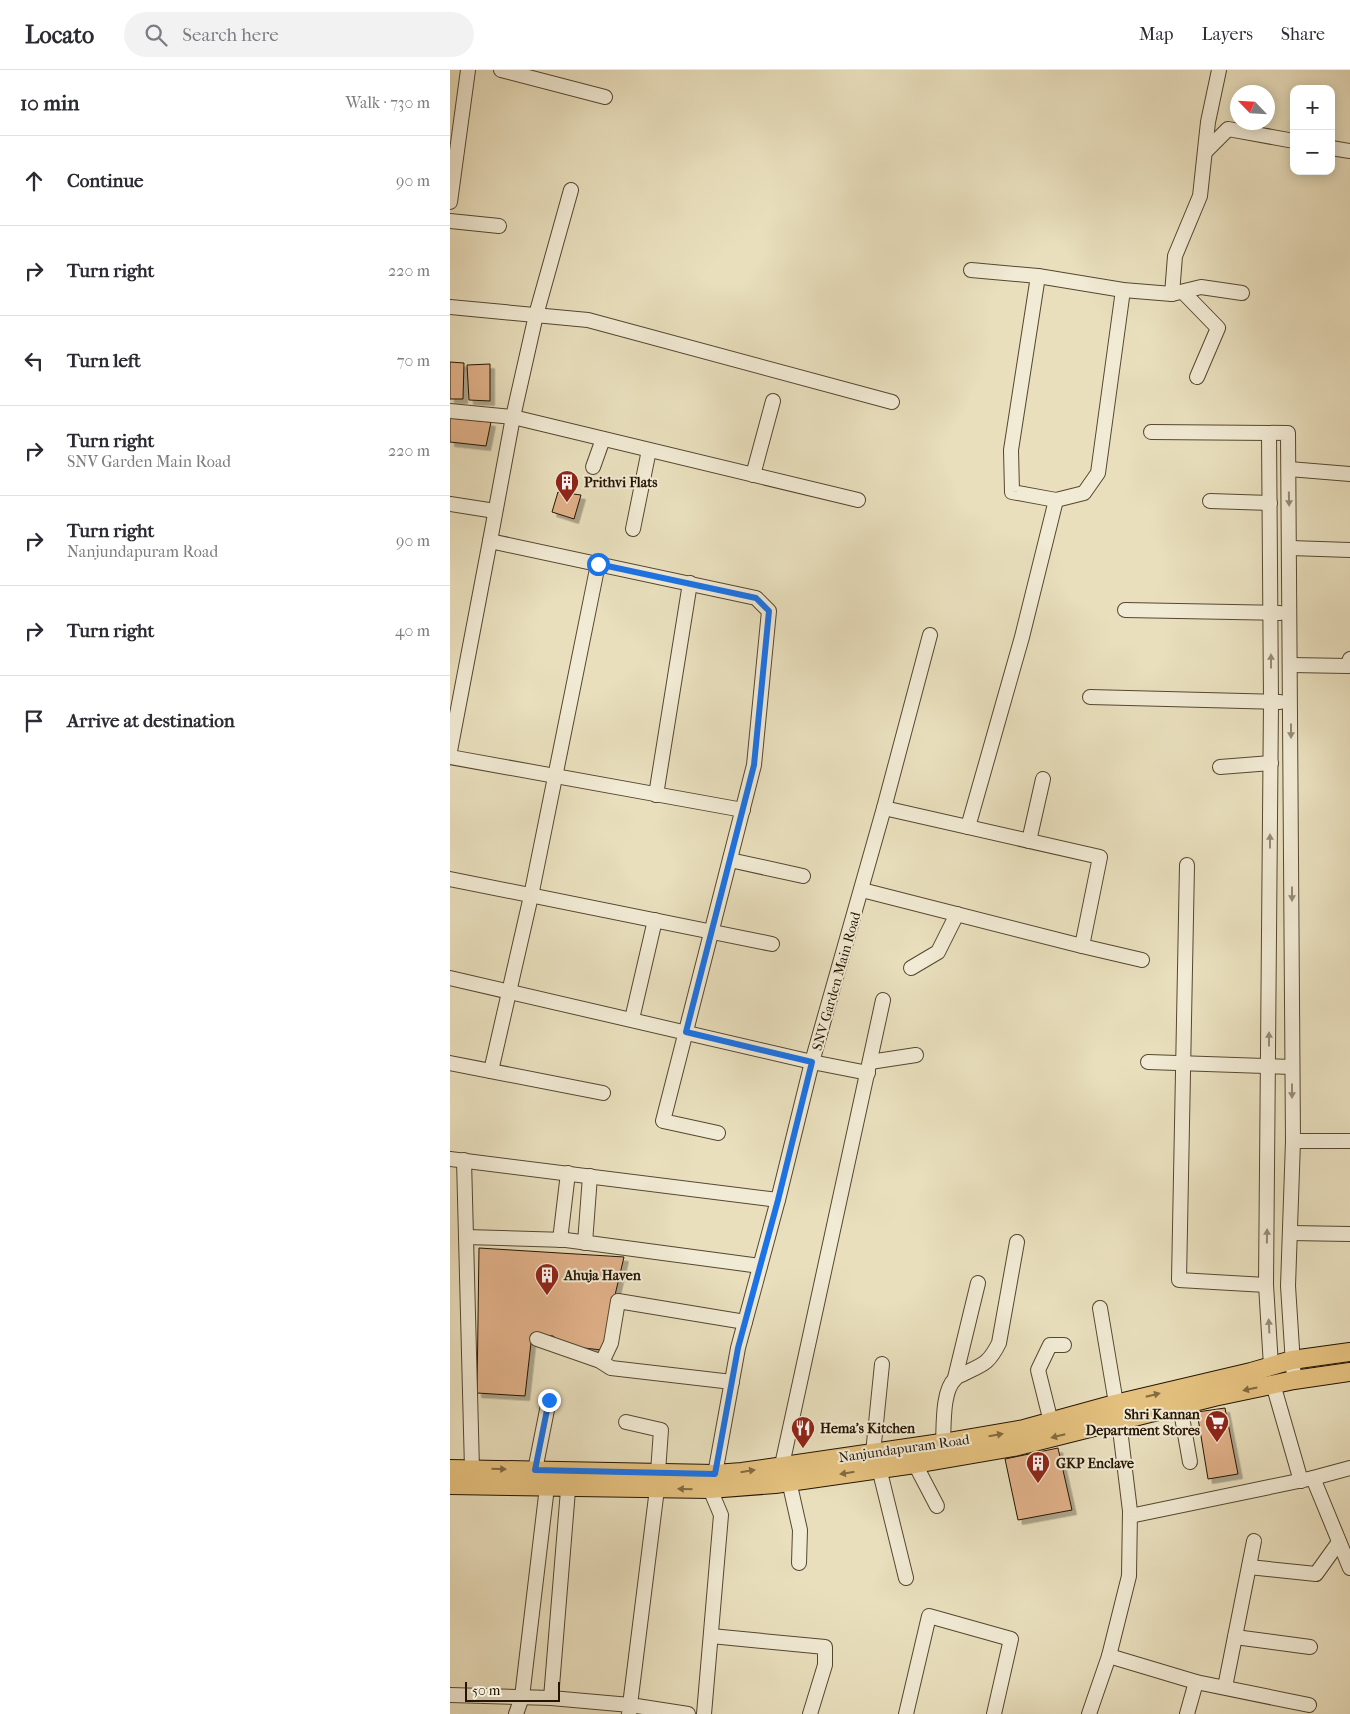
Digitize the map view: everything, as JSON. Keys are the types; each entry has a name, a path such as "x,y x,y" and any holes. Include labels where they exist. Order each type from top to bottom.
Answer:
{"main road":[{"name":"Nanjundapuram Road","path":"713,1482 782,1465 876,1461 915,1464 1014,1447 1117,1413 1292,1360 1350,1352"},
{"name":"Nanjundapuram Road","path":"450,1468 535,1470 569,1479 713,1482 789,1481 943,1443 1009,1432 1051,1422 1180,1406 1273,1384 1350,1372"},
{"name":"Nanjundapuram Road","path":"450,1485 547,1487 569,1479"}],"street":[{"path":"450,202 468,70"},
{"path":"501,70 605,98"},
{"path":"1197,377 1218,328 1177,293 1175,256 1200,196 1208,122 1219,70"},
{"path":"1205,152 1228,130 1290,140"},
{"path":"1335,149 1350,151"},
{"path":"450,751 513,418 536,315 571,190"},
{"path":"450,221 498,226"},
{"path":"971,270 1038,276 1123,290 1177,293 1201,287 1242,293"},
{"path":"1038,276 1011,450 1012,492 1056,500 1084,494 1098,473 1123,290"},
{"path":"450,307 588,320 892,402"},
{"path":"753,475 773,402"},
{"path":"450,411 513,418 858,500"},
{"path":"1151,432 1288,433 1292,1067 1288,1286 1294,1380"},
{"path":"1269,433 1271,763 1266,1285 1271,1366"},
{"path":"593,467 603,439"},
{"path":"633,528 649,450"},
{"path":"1289,469 1350,474"},
{"path":"968,827 1022,637 1056,500"},
{"path":"1210,501 1270,503"},
{"path":"450,504 495,511"},
{"path":"490,541 756,598 769,611 754,765 664,1122 718,1133"},
{"path":"1290,548 1350,550"},
{"path":"492,1072 556,776 598,564"},
{"path":"656,795 690,583"},
{"path":"1125,610 1290,613"},
{"name":"SNV Garden Main Road","path":"713,1482 745,1322 778,1200 812,1062 862,890 930,635"},
{"path":"1290,665 1348,666 1350,659"},
{"path":"1090,697 1291,702"},
{"path":"450,757 743,810"},
{"path":"1220,767 1271,763"},
{"path":"1029,841 1043,778"},
{"path":"884,808 1100,857 1082,946"},
{"path":"730,860 803,876"},
{"path":"1187,865 1179,1280 1266,1285"},
{"path":"450,879 772,944"},
{"path":"862,890 1142,960"},
{"path":"911,968 938,952 956,914"},
{"path":"632,1019 655,920"},
{"path":"450,978 812,1062 869,1067 916,1055"},
{"path":"782,1465 883,1000"},
{"path":"1148,1062 1292,1067"},
{"path":"450,1064 603,1093"},
{"path":"1292,1141 1350,1141"},
{"path":"472,1468 466,1237 457,1159 778,1200"},
{"path":"560,1240 568,1173"},
{"path":"585,1243 590,1176"},
{"path":"1290,1233 1350,1234"},
{"path":"466,1237 560,1240 760,1266"},
{"path":"955,1378 987,1363 999,1344 1017,1242"},
{"path":"943,1443 946,1395 955,1378 978,1283"},
{"path":"602,1362 610,1343 618,1301 745,1322"},
{"path":"1089,1714 1109,1656 1129,1576 1130,1516 1117,1413 1100,1308"},
{"path":"537,1339 602,1362 611,1368 732,1382"},
{"path":"1051,1422 1038,1370 1050,1345 1064,1345"},
{"path":"882,1364 876,1461 906,1578"},
{"path":"1273,1384 1307,1479 1350,1568"},
{"path":"535,1470 549,1400"},
{"path":"1180,1406 1190,1462"},
{"path":"626,1422 661,1430 657,1480 629,1710"},
{"path":"915,1464 937,1506"},
{"path":"1130,1516 1307,1479 1350,1468"},
{"path":"551,1698 569,1479"},
{"path":"789,1481 800,1530 799,1563"},
{"path":"704,1714 721,1515 713,1482"},
{"path":"516,1714 522,1697 547,1487"},
{"path":"1224,1687 1254,1540"},
{"path":"1249,1567 1316,1574 1339,1542"},
{"path":"906,1714 929,1616 1011,1638 994,1714"},
{"path":"711,1636 825,1647 825,1666 810,1714"},
{"path":"1235,1636 1310,1647"},
{"path":"1109,1656 1196,1682 1309,1705"},
{"path":"1187,1714 1196,1682"},
{"path":"450,1695 551,1698 629,1710 688,1714"}],"building":[{"path":"450,362 464,363 463,399 450,399"},
{"path":"490,364 490,401 469,400 467,365"},
{"path":"450,418 491,422 486,446 450,442"},
{"name":"Prithvi Flats","path":"558,492 581,495 574,519 552,512"},
{"name":"Ahuja Haven","path":"479,1248 624,1257 602,1350 566,1346 553,1336 532,1334 525,1396 477,1393"},
{"name":"Shri Kannan Department Stores","path":"1225,1408 1238,1474 1208,1479 1197,1412"},
{"name":"GKP Enclave","path":"1058,1448 1072,1510 1018,1520 1005,1459"}],"place":[{"name":"Prithvi Flats","path":"567,503"},
{"name":"Ahuja Haven","path":"547,1296"},
{"name":"Shri Kannan Department Stores","path":"1217,1443"},
{"name":"Hema's Kitchen","path":"803,1449"},
{"name":"GKP Enclave","path":"1038,1484"}],"route":[{"path":"549,1400 535,1470 715,1474 738,1348 778,1200 812,1062 686,1032 754,765 769,611 756,598 598,564"}]}
